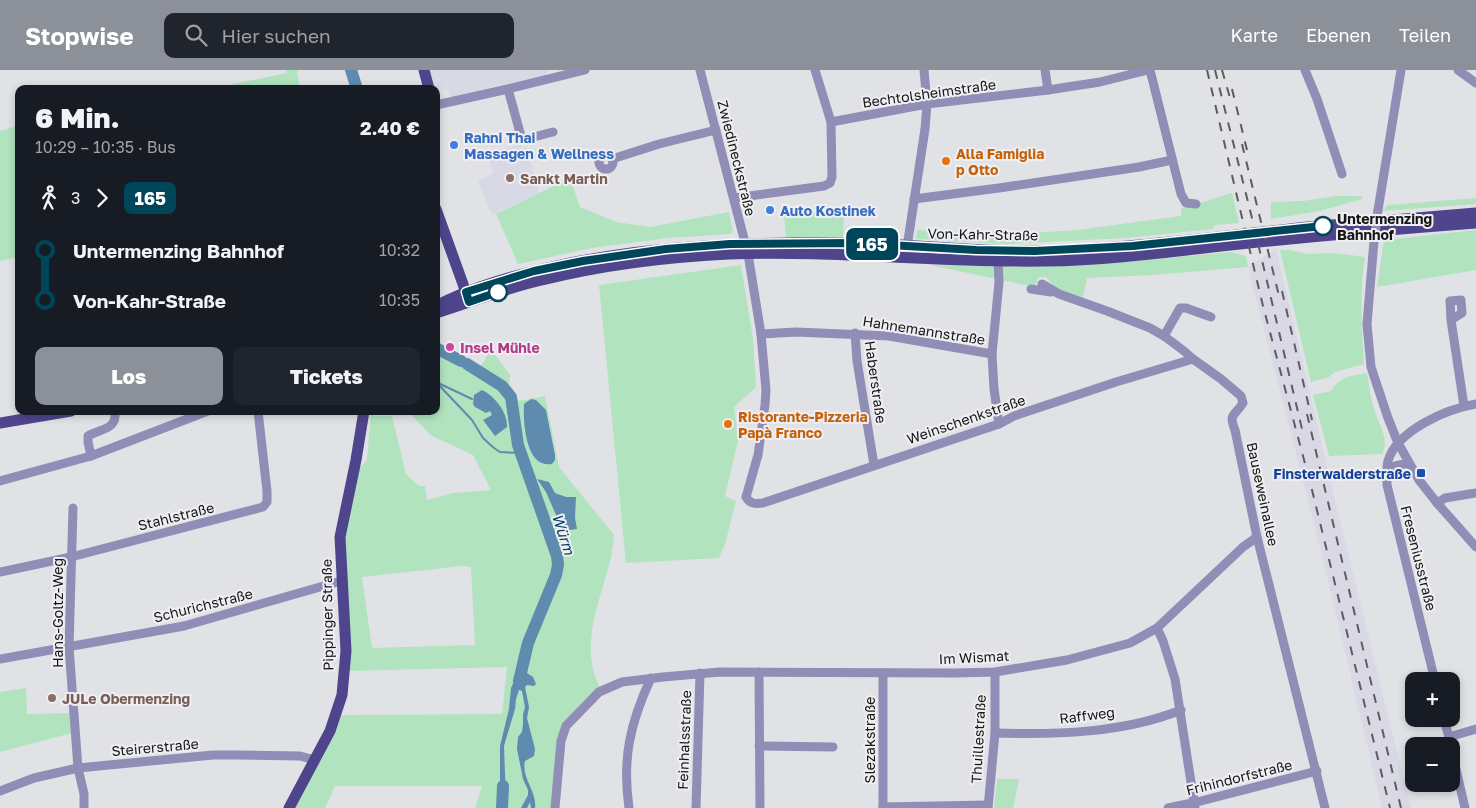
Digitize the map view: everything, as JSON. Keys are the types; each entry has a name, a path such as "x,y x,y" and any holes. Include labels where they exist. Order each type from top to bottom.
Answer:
{"main road":[{"path":"424,70 428,85"},
{"name":"Von-Kahr-Straße","path":"440,305 587,270 746,248 854,243 907,247 1035,251 1133,246 1310,227 1476,213"},
{"path":"440,221 467,297"},
{"name":"Von-Kahr-Straße","path":"746,248 850,255 998,261 1048,261 1133,256 1336,234 1476,222"},
{"name":"Von-Kahr-Straße","path":"440,311 467,297"},
{"path":"0,424 49,415"},
{"name":"Pippinger Straße","path":"289,808 330,731 342,695 346,651 340,537 363,415"}],"street":[{"path":"440,104 508,90 585,70"},
{"name":"Zwiedineckstraße","path":"700,70 746,248 761,334 766,390 765,404 758,455 746,497 748,501"},
{"path":"734,198 824,186 830,182 832,177 831,122 815,70"},
{"path":"907,247 926,129 927,104 924,70"},
{"path":"1045,70 1048,90"},
{"path":"1149,70 1181,194 1186,203 1196,204"},
{"name":"Bechtolsheimstraße","path":"831,122 927,104 1100,82 1149,70"},
{"path":"1305,70 1326,124 1342,174"},
{"path":"1402,70 1374,241 1367,324 1371,368 1398,443 1409,463 1419,480 1437,503 1476,547"},
{"path":"1458,70 1476,83"},
{"path":"508,90 522,140 553,132"},
{"path":"612,159 659,144 716,130"},
{"path":"914,199 1139,167 1172,160"},
{"path":"998,261 999,282 992,354 999,424"},
{"name":"Bauseweinallee","path":"1042,284 1059,294"},
{"name":"Bauseweinallee","path":"1031,289 1059,294 1150,328 1164,336 1241,396 1243,400 1242,406 1233,414 1231,420 1235,430 1257,537 1325,808"},
{"path":"1164,336 1180,308 1186,308 1210,317"},
{"path":"1451,320 1464,406"},
{"name":"Hahnemannstraße","path":"761,334 796,332 855,333 889,336 992,354"},
{"name":"Haberstraße","path":"855,333 857,361 874,465"},
{"name":"Weinschenkstraße","path":"748,501 754,504 763,503 999,424 1014,416 1116,382 1193,360"},
{"path":"1398,443 1418,427 1440,414 1476,404"},
{"path":"91,456 88,436 112,426 115,422 115,415"},
{"path":"0,481 91,456 198,415"},
{"name":"Stahlstraße","path":"0,572 71,557 255,511 263,507 267,502 267,492 258,415"},
{"name":"Freseniusstraße","path":"1398,443 1388,461 1387,485 1433,672"},
{"path":"1387,473 1396,466 1409,463"},
{"path":"1437,503 1445,498 1476,493"},
{"name":"Hans-Goltz-Weg","path":"73,508 69,647 78,768 84,794 84,808"},
{"name":"Im Wismat","path":"555,808 561,741 566,726 599,692 622,682 700,673 994,672 1067,660 1130,643 1156,628 1243,547 1257,537"},
{"name":"Schurichstraße","path":"0,659 184,626 341,581"},
{"path":"1156,628 1164,641 1175,679 1195,805"},
{"path":"759,672 760,808"},
{"name":"Thuillestraße","path":"988,807 995,733 994,672"},
{"name":"Feinhalsstraße","path":"696,808 700,673"},
{"name":"Slezakstraße","path":"883,673 883,807"},
{"path":"629,808 627,759 632,727 639,704 651,678"},
{"name":"Raffweg","path":"995,733 1033,734 1098,729 1163,717 1181,710"},
{"path":"1460,738 1476,729"},
{"path":"759,746 833,747"},
{"name":"Steirerstraße","path":"0,791 34,778 78,768 213,755 300,756 315,760"},
{"name":"Frihindorfstraße","path":"1168,808 1195,805 1317,771"},
{"path":"1460,787 1465,808"},
{"path":"883,807 988,807"}],"shaded area":[{"path":"429,70 548,70 546,75 450,97 447,88 440,89 440,85 433,85"},
{"name":"Sankt Martin","path":"520,144 522,149 527,147 539,193 492,215 478,182 493,173 488,153"},
{"path":"1276,249 1337,509 1405,784 1405,792 1407,792 1411,808 1382,808 1318,538 1248,267"}],"green space":[{"path":"286,70 297,70 299,85 228,85 287,73"},
{"path":"15,126 15,258 0,261 0,131"},
{"path":"570,178 580,207 616,222 650,227 729,212 733,231 731,234 668,238 592,248 518,264 496,214"},
{"path":"1232,193 1239,223 1215,225 1213,229 1126,238 1006,244 916,239 917,230 999,235 1077,230 1181,216 1181,209"},
{"path":"1335,196 1362,196 1362,199 1320,211 1271,219 1271,202 1303,201"},
{"path":"1476,198 1476,204 1384,211 1388,205"},
{"path":"844,209 843,239 786,239 784,215"},
{"path":"1476,230 1476,270 1377,287 1384,240"},
{"path":"1280,250 1308,254 1334,253 1365,257 1362,297 1364,364 1335,372 1329,377 1311,382"},
{"path":"1231,252 1246,256 1248,267 1153,275 1087,278 1083,297 1057,290 1046,277 1039,277 1034,287 930,265 1037,267 1136,261"},
{"path":"741,265 753,339 756,387 734,407 738,441 725,496 736,501 725,544 719,558 626,563 599,285"},
{"path":"440,348 480,368 491,349 510,375 509,389 519,401 545,396 559,467 614,535 610,562 596,609 591,641 594,672 600,687 583,701 563,726 552,808 475,808 482,786 335,786 325,808 292,808 341,715 502,714 507,667 348,671 343,546 358,470 367,460 371,415 392,416 406,474 419,486 425,486 427,500 453,493 491,490 473,455 430,435 412,415 440,415","holes":["462,566 471,567 475,645 372,648 362,577"]},
{"path":"1367,373 1370,393 1385,439 1382,454 1329,456 1313,395 1331,391 1338,382 1346,378"},
{"path":"26,688 27,714 71,713 72,733 0,752 0,692"},
{"path":"997,779 1019,779 1013,808 994,808"}],"water":[{"path":"482,390 500,406 507,422 507,427 495,436 483,420 492,415 490,411 486,413 473,404 474,395"},
{"path":"531,399 536,400 546,410 555,455 555,460 552,464 543,464 536,459 527,442 524,404"},
{"path":"537,479 549,482 555,493 566,497 576,497 575,518 577,529 563,531 546,492"},
{"path":"519,663 527,666 527,673 533,677 536,684 525,687 529,707 527,718 535,749 534,756 525,761 524,767 534,796 535,808 531,808 530,802 527,808 521,808 528,795 528,790 523,779 517,749 518,737 522,732 525,707 522,691 519,690 504,746 506,801 500,801 500,746 509,709 511,688"}],"waterway":[{"name":"Würm","path":"351,70 356,85"},
{"name":"Würm","path":"440,350 461,361"},
{"name":"Würm","path":"467,364 502,386 511,397 518,445 557,556 556,575 528,643 519,681"},
{"path":"440,384 472,399"},
{"name":"Würm","path":"440,386 472,420 483,438 494,448 500,452 520,453"},
{"name":"Würm","path":"502,808 503,786"}],"railway":[{"path":"1207,70 1263,306 1311,486 1390,808"},
{"path":"1215,70 1302,429"},
{"path":"1222,70 1230,98"},
{"path":"1232,89 1247,150"},
{"path":"1242,144 1280,300"},
{"path":"1282,291 1312,420"},
{"path":"1307,414 1401,808"}],"bus line":[{"name":"165","path":"498,292 469,302 466,292 534,271 616,255 730,244 854,243 976,250 1035,251 1133,246 1323,226"}],"place":[{"name":"Rahni Thai Massagen & Wellness","path":"454,145"},
{"name":"Alla Famiglia p Otto","path":"946,161"},
{"name":"Sankt Martin","path":"510,178"},
{"name":"Auto Kostinek","path":"770,210"},
{"name":"Untermenzing Bahnhof","path":"1323,226"},
{"name":"Insel Mühle","path":"450,347"},
{"name":"Ristorante-Pizzeria Papà Franco","path":"728,424"},
{"name":"Finsterwalderstraße","path":"1421,473"},
{"name":"JULe Obermenzing","path":"52,698"}]}
